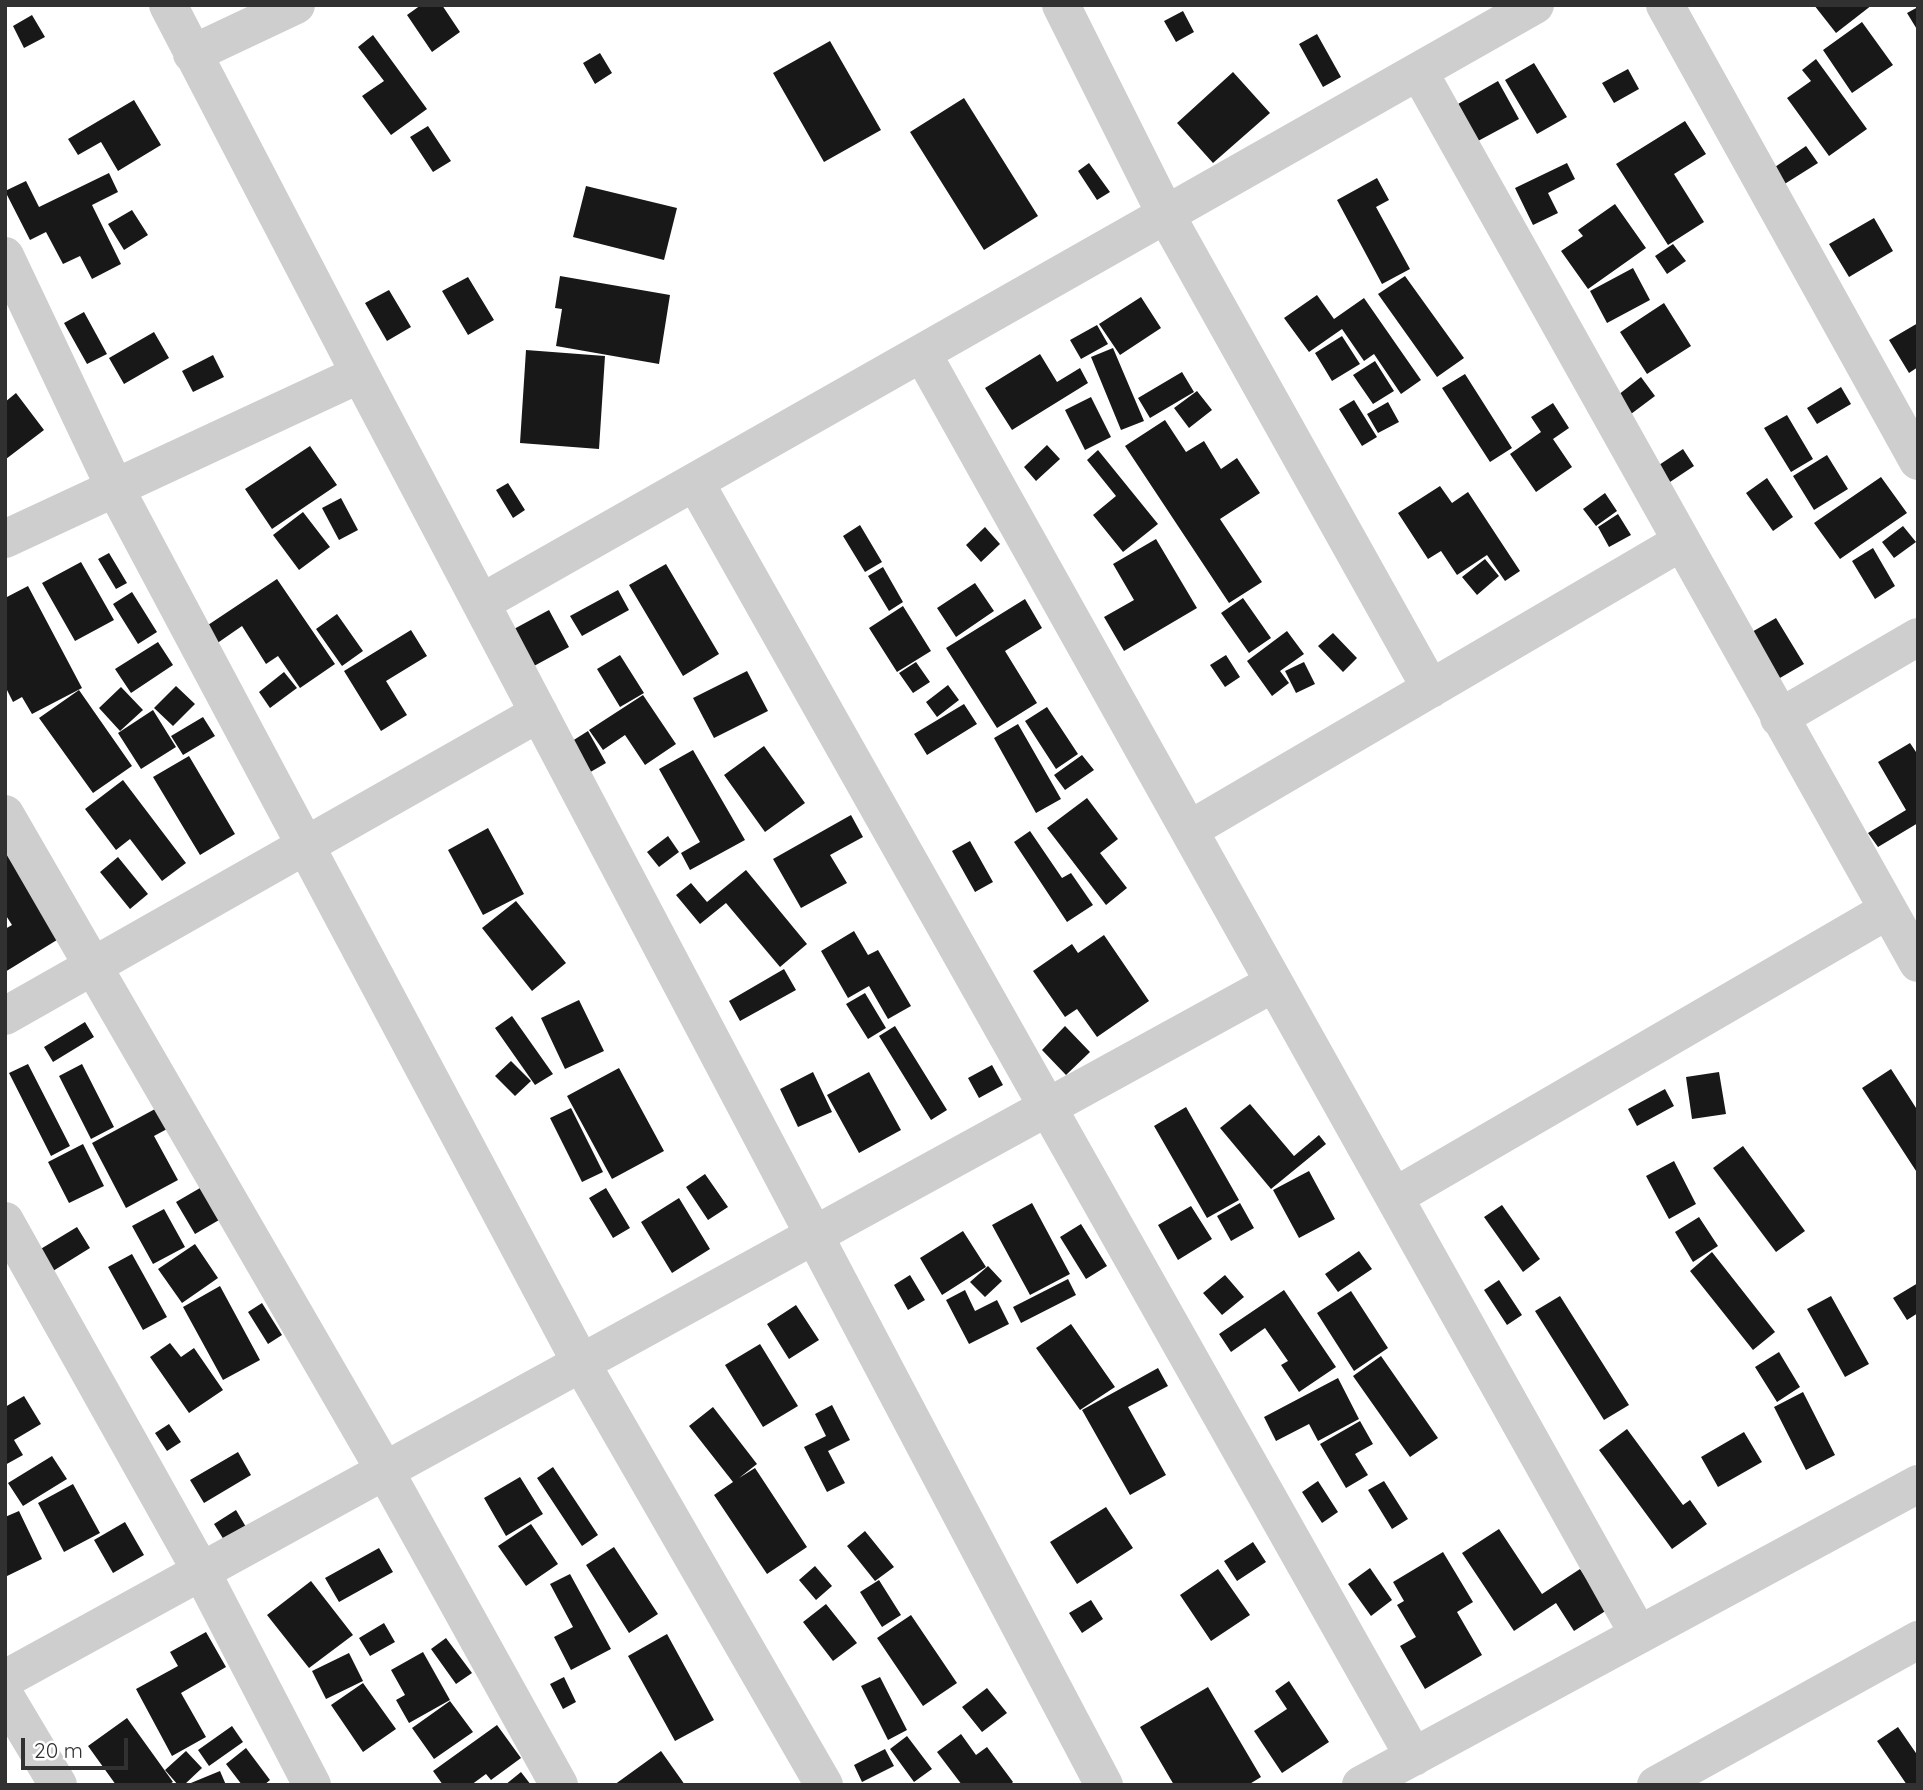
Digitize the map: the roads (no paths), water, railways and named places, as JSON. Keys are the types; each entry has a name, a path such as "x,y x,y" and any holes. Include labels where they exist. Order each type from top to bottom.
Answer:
{"street":[{"path":"168,5 1104,1785"},
{"path":"192,54 296,5"},
{"path":"1061,5 1166,215 1431,689"},
{"path":"1665,5 1918,461"},
{"path":"481,603 1419,72 1528,7"},
{"path":"1419,72 1918,962"},
{"path":"5,256 115,488 581,1363 824,1785"},
{"path":"922,354 1639,1636"},
{"path":"5,539 360,374"},
{"path":"695,482 1413,1757"},
{"path":"1189,830 1681,542"},
{"path":"1779,718 1918,637"},
{"path":"5,1016 538,713"},
{"path":"5,814 384,1471 559,1785"},
{"path":"1394,1198 1888,909"},
{"path":"5,1679 1274,983"},
{"path":"5,1221 201,1571 312,1785"},
{"path":"1361,1785 1918,1484"},
{"path":"1656,1785 1706,1773 1918,1640"},
{"path":"5,1696 58,1785"}]}
